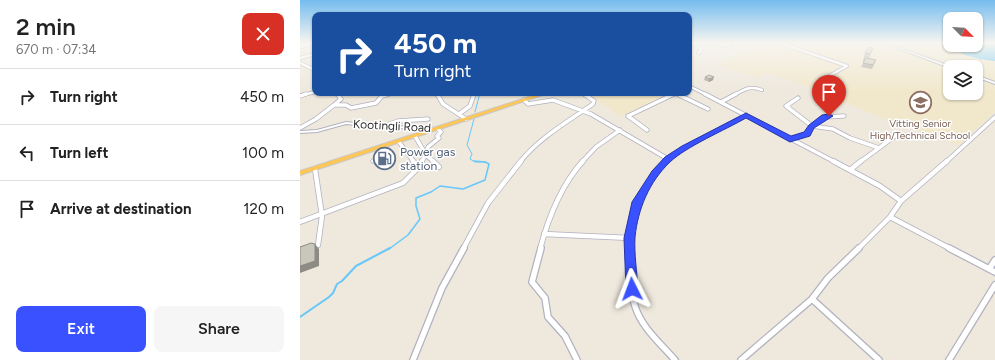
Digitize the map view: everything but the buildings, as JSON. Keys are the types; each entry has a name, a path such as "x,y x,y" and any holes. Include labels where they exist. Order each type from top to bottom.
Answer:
{"highway":[{"path":"300,173 537,96"}],"street":[{"path":"829,60 847,66 829,76"},
{"path":"931,60 943,64"},
{"path":"300,63 312,68"},
{"path":"300,68 307,66"},
{"path":"983,79 995,83"},
{"path":"721,102 750,87 755,86 762,90"},
{"path":"692,88 880,186 901,200"},
{"path":"300,96 312,93"},
{"path":"300,128 316,119 334,105 341,99 338,96"},
{"path":"334,105 346,105 351,108 358,108 376,103 382,96"},
{"path":"438,96 443,104 459,114 469,118"},
{"path":"459,114 470,106 474,96"},
{"path":"413,360 442,288 488,203 528,152 549,134 591,107 595,102 586,96"},
{"path":"647,130 628,116 669,96"},
{"path":"681,96 708,109"},
{"path":"798,98 786,106 812,126 833,129 850,138 879,148"},
{"path":"524,100 528,104 553,100 591,114 668,159"},
{"path":"675,360 644,324 636,309 632,289 630,238 637,202 652,177 668,159 684,148 746,115"},
{"path":"790,139 807,134 812,126 825,117 844,116"},
{"path":"741,360 812,299 828,278 890,217 901,200 918,189 995,117"},
{"path":"381,126 396,121 428,119"},
{"name":"Kootingli Road","path":"300,132 317,131 346,123 438,129"},
{"path":"300,222 404,183 418,168 426,155 428,147 439,138 437,136 441,132 438,129"},
{"path":"577,360 565,336 548,317 544,298 539,289 532,282 544,234 555,206 577,168 596,147 620,130"},
{"path":"850,170 899,133"},
{"path":"415,136 426,155 439,167"},
{"path":"399,142 418,168"},
{"path":"373,161 382,153 382,147"},
{"path":"315,168 323,213 322,231 318,245"},
{"path":"890,217 995,272"},
{"path":"544,234 630,238"},
{"path":"989,269 995,260"},
{"path":"949,360 995,285"},
{"path":"812,299 879,360"}],"shaded area":[{"name":"Vitting Senior High/Technical School","path":"728,60 930,60 943,65 943,100 983,100 983,80 995,84 995,112 959,145 882,118 814,89 768,73 758,78 717,64"},
{"path":"936,60 995,60 995,81 983,77 983,60 943,60 943,62"},
{"path":"591,96 665,96 621,116"}],"waterway":[{"path":"475,112 479,96"},
{"path":"474,119 467,145 472,154 470,159 475,162 485,162"},
{"path":"474,161 485,162"},
{"path":"389,249 408,235 420,219 416,206 416,198 431,192 440,186 463,189 485,180 489,164 485,162"},
{"path":"300,317 329,297 333,293 337,284 342,281 356,266 390,248"}],"place":[{"name":"Vitting Senior High/Technical School","path":"920,103"},
{"name":"Power gas station","path":"384,159"}],"route":[{"path":"632,289 630,238 637,202 648,182 668,159 684,148 730,125 746,115 790,139 807,134 808,130 812,126 829,116"}]}
